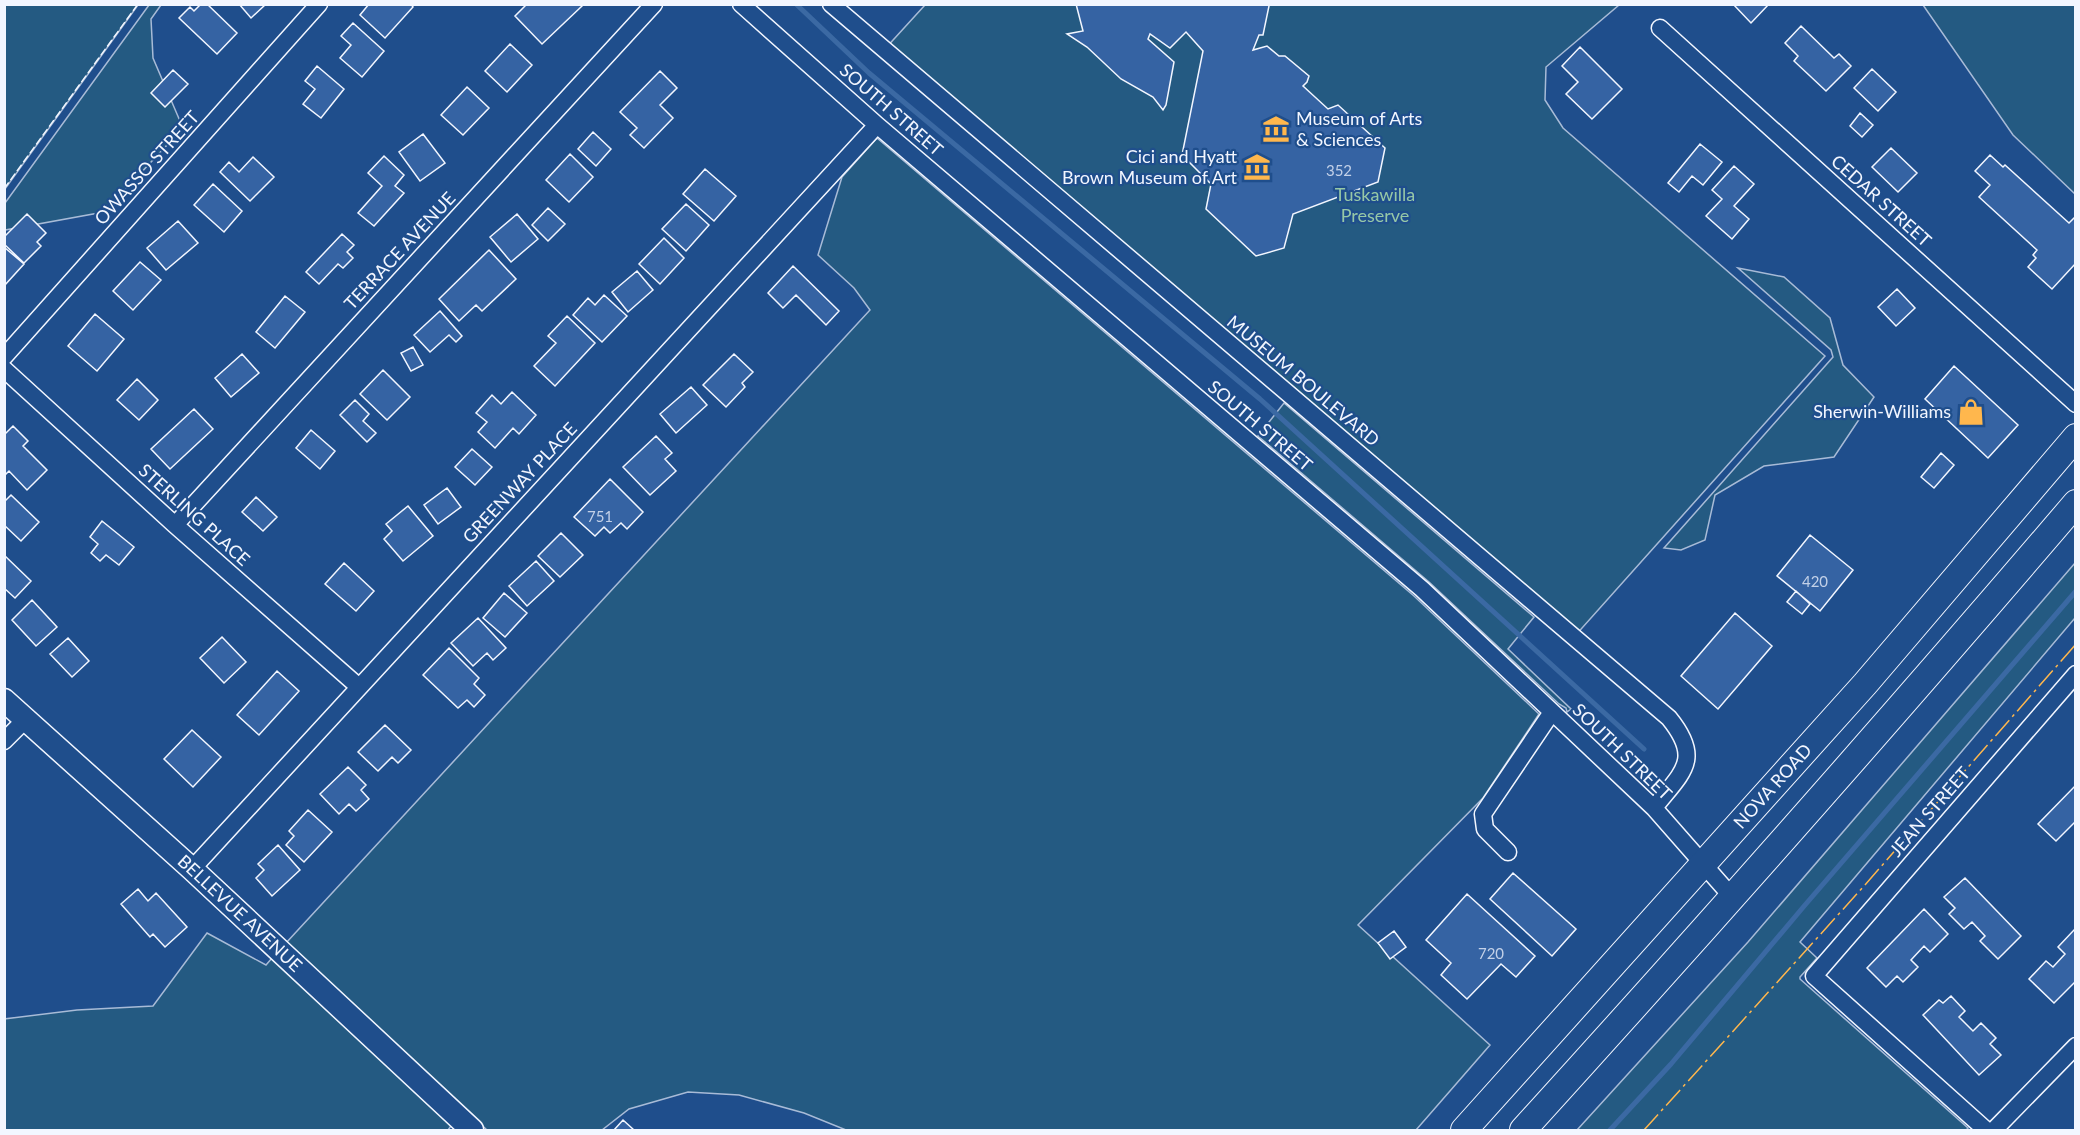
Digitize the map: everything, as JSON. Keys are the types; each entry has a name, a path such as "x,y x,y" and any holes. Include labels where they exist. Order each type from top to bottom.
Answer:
{"main road":[{"name":"NOVA ROAD","path":"1464,1131 1866,684 2076,437"},
{"path":"1523,1131 1912,695 2076,503"}],"street":[{"name":"OWASSO STREET","path":"4,357 320,4"},
{"name":"TERRACE AVENUE","path":"175,525 654,4"},
{"name":"SOUTH STREET","path":"741,4 877,125 1422,589 1654,808 1733,898"},
{"name":"MUSEUM BOULEVARD","path":"831,4 1669,718 1682,734 1688,749 1683,771 1654,808"},
{"name":"CEDAR STREET","path":"1660,28 2076,404"},
{"name":"GREENWAY PLACE","path":"192,868 877,125"},
{"name":"STERLING PLACE","path":"4,369 358,687"},
{"name":"JEAN STREET","path":"1986,1131 1814,976 2076,675"},
{"name":"BELLEVUE AVENUE","path":"4,700 192,868 472,1131"},
{"path":"1508,852 1485,829 1484,814 1552,712"},
{"path":"4,741 25,720"},
{"path":"1994,1131 2076,1046"}],"green space":[{"path":"4,5 138,5 5,189"},
{"path":"149,5 161,5 151,19 153,58 183,128 104,212 5,230 5,203"},
{"name":"Tuskawilla Preserve","path":"925,5 1619,5 1546,67 1545,100 1563,128 1825,356 1574,637 884,50"},
{"path":"1923,5 2075,5 2075,194 2013,135"},
{"path":"877,138 1414,596 1539,714 1483,798 1358,925 1490,1045 1416,1130 846,1130 804,1113 739,1095 688,1092 629,1109 602,1130 487,1130 286,943 870,310 854,288 818,255 842,177"},
{"path":"1738,268 1784,277 1830,318 1843,365 1874,397 1834,457 1764,466 1715,495 1705,540 1681,550 1664,548 1833,357 1831,350"},
{"path":"1284,403 1534,617 1508,649 1571,709 1567,712 1566,708 1429,582 1258,436"},
{"path":"2075,563 2075,618 1800,942 1817,958 1800,979 1968,1128 1966,1130 1577,1130 1748,942"},
{"path":"207,933 266,965 272,958 454,1128 451,1126 448,1130 5,1130 4,1019 77,1010 153,1006"}],"building":[{"path":"201,4 207,4 237,33 217,54 179,18 190,7 194,11"},
{"path":"239,4 266,4 251,18"},
{"path":"369,4 411,4 413,7 385,38 360,15"},
{"path":"527,4 580,4 582,6 542,44 515,16"},
{"name":"Museum of Arts & Sciences","path":"1076,4 1267,4 1269,6 1263,35 1259,35 1253,50 1267,46 1279,56 1285,56 1309,76 1303,86 1328,109 1338,105 1385,148 1378,182 1293,214 1284,248 1256,256 1206,209 1211,184 1182,155 1203,51 1186,32 1170,48 1150,34 1148,39 1174,62 1166,105 1163,110 1153,97 1121,79 1087,47 1067,34 1083,31"},
{"path":"1733,4 1769,4 1751,23"},
{"path":"353,23 384,51 362,77 340,58 351,45 341,36"},
{"path":"1801,26 1834,58 1839,54 1851,66 1826,91 1794,61 1798,56 1785,43"},
{"path":"510,44 532,65 507,92 485,71"},
{"path":"1580,47 1622,89 1592,119 1566,94 1578,82 1562,66"},
{"path":"317,66 344,89 321,118 303,104 315,89 305,81"},
{"path":"1872,69 1896,92 1878,111 1854,88"},
{"path":"173,70 188,84 165,107 151,93"},
{"path":"660,71 677,88 660,105 673,118 644,148 630,135 637,128 620,112"},
{"path":"467,87 489,108 463,135 441,115"},
{"path":"1860,113 1873,125 1862,137 1850,126"},
{"path":"593,132 611,149 596,166 578,149"},
{"path":"423,134 445,163 420,181 399,152"},
{"path":"1700,144 1722,162 1703,185 1692,176 1679,192 1668,183"},
{"path":"1891,148 1917,173 1898,192 1872,167"},
{"path":"570,154 593,177 569,202 546,180"},
{"path":"1990,155 2003,167 2005,165 2069,223 2076,216 2076,263 2052,289 2028,267 2036,258 2033,255 2037,250 1979,197 1990,185 1975,171"},
{"path":"384,156 404,175 395,186 404,193 374,226 358,213 382,186 368,173"},
{"path":"253,157 274,177 250,201 220,172 229,162 239,172"},
{"path":"1734,166 1754,184 1734,206 1749,219 1732,239 1706,216 1722,199 1712,190"},
{"path":"705,169 736,196 714,221 683,194"},
{"path":"213,184 242,211 224,232 194,205"},
{"path":"686,204 709,225 686,251 662,229"},
{"path":"548,208 565,224 548,241 532,225"},
{"path":"27,214 46,233 37,242 41,246 24,263 4,244 4,237"},
{"path":"517,214 538,239 511,262 490,237"},
{"path":"178,221 198,243 166,270 147,248"},
{"path":"342,234 354,245 347,252 353,258 343,268 338,264 319,284 306,272"},
{"path":"664,238 684,258 660,284 639,264"},
{"path":"4,247 24,264 4,286"},
{"path":"489,250 516,279 482,311 476,305 459,321 439,299"},
{"path":"140,262 161,280 133,310 113,291"},
{"path":"793,266 839,311 826,325 796,295 783,308 768,293"},
{"path":"637,271 653,290 628,312 612,292"},
{"path":"1897,289 1915,308 1896,326 1878,307"},
{"path":"604,295 627,316 602,342 573,315 588,298 595,305"},
{"path":"285,296 305,312 275,348 256,332"},
{"path":"440,311 462,336 456,342 449,335 430,352 414,335"},
{"path":"95,314 124,339 97,371 68,346"},
{"path":"567,316 595,343 555,386 534,366 556,343 548,336"},
{"path":"413,347 423,365 411,371 401,353"},
{"path":"242,354 259,373 231,397 215,378"},
{"path":"734,354 753,372 742,383 745,387 726,407 703,385"},
{"name":"Sherwin-Williams","path":"1954,366 2018,425 1988,458 1925,399"},
{"path":"383,370 410,397 387,420 360,394"},
{"path":"137,379 158,400 139,420 117,400"},
{"path":"691,387 707,405 676,433 660,414"},
{"path":"512,392 536,415 519,434 513,428 495,448 478,432 487,422 476,413 492,395 501,404"},
{"path":"355,400 369,414 363,421 376,433 367,442 340,415"},
{"path":"194,409 213,429 170,469 151,449"},
{"path":"13,426 28,441 23,446 47,470 27,490 9,471 4,476 4,431 6,433"},
{"path":"311,430 335,451 320,469 296,448"},
{"path":"656,436 672,453 665,459 676,471 650,495 623,467"},
{"path":"472,449 492,467 475,485 455,467"},
{"path":"1941,453 1954,465 1934,488 1921,477"},
{"path":"610,479 643,512 627,529 621,523 610,533 604,527 595,536 574,517"},
{"path":"447,488 461,507 438,524 424,505"},
{"path":"11,495 39,522 21,541 4,525 4,502"},
{"path":"256,497 277,517 263,531 242,512"},
{"path":"408,506 433,536 403,561 384,539 392,531 386,524"},
{"path":"102,521 134,547 119,565 106,555 100,561 91,553 98,544 90,537"},
{"path":"561,533 583,555 560,577 538,556"},
{"path":"1810,535 1853,570 1820,611 1777,576"},
{"path":"4,555 31,581 15,598 4,588"},
{"path":"536,561 554,581 527,606 509,586"},
{"path":"344,563 374,591 356,611 325,584"},
{"path":"1796,591 1810,604 1802,614 1787,602"},
{"path":"504,593 527,613 505,637 483,618"},
{"path":"32,600 57,627 36,646 12,620"},
{"path":"1735,613 1772,646 1718,709 1681,676"},
{"path":"478,618 506,648 493,660 487,653 473,666 451,643"},
{"path":"222,637 246,662 224,683 200,658"},
{"path":"68,638 89,661 72,677 50,654"},
{"path":"449,648 479,678 474,684 485,695 474,707 467,700 458,708 423,675"},
{"path":"277,671 299,691 259,735 237,715"},
{"path":"385,725 411,750 398,763 392,757 378,771 358,752"},
{"path":"192,730 221,757 193,787 164,759"},
{"path":"348,767 366,785 361,790 369,799 356,811 349,804 339,814 320,794"},
{"path":"2076,785 2076,821 2056,841 2038,824"},
{"path":"308,810 332,832 304,862 286,845 294,836 289,831"},
{"path":"278,845 300,870 272,896 256,878 264,870 258,864"},
{"path":"1513,873 1576,929 1552,956 1490,899"},
{"path":"1965,878 2021,936 1998,959 1980,941 1985,936 1972,922 1964,929 1949,914 1955,908 1944,897"},
{"path":"138,889 148,901 156,893 187,927 165,947 153,934 150,937 121,904"},
{"path":"1467,894 1535,956 1516,977 1501,964 1467,999 1441,975 1451,963 1426,940"},
{"path":"1924,909 1948,934 1930,952 1924,946 1911,960 1918,967 1903,982 1897,976 1886,987 1867,968"},
{"path":"2074,930 2076,932 2076,981 2054,1003 2029,979 2046,961 2053,967 2065,954 2058,947"},
{"path":"1394,931 1406,947 1390,959 1378,943"},
{"path":"1951,996 1965,1011 1959,1017 1973,1031 1981,1023 1996,1038 1990,1044 2001,1055 1979,1075 1923,1015 1939,1000 1943,1003"},
{"path":"623,1120 634,1130 614,1130"}],"waterway":[{"path":"796,4 869,73 1260,399 1644,749"},
{"path":"1610,1130 1671,1064 2076,591"}],"fence":[{"path":"4,189 138,4"}],"power":[{"path":"1644,1130 1864,886 2076,644"}],"place":[{"name":"Museum of Arts & Sciences","path":"1276,129"},
{"name":"Cici and Hyatt Brown Museum of Art","path":"1257,167"},
{"name":"Sherwin-Williams","path":"1971,412"}]}
